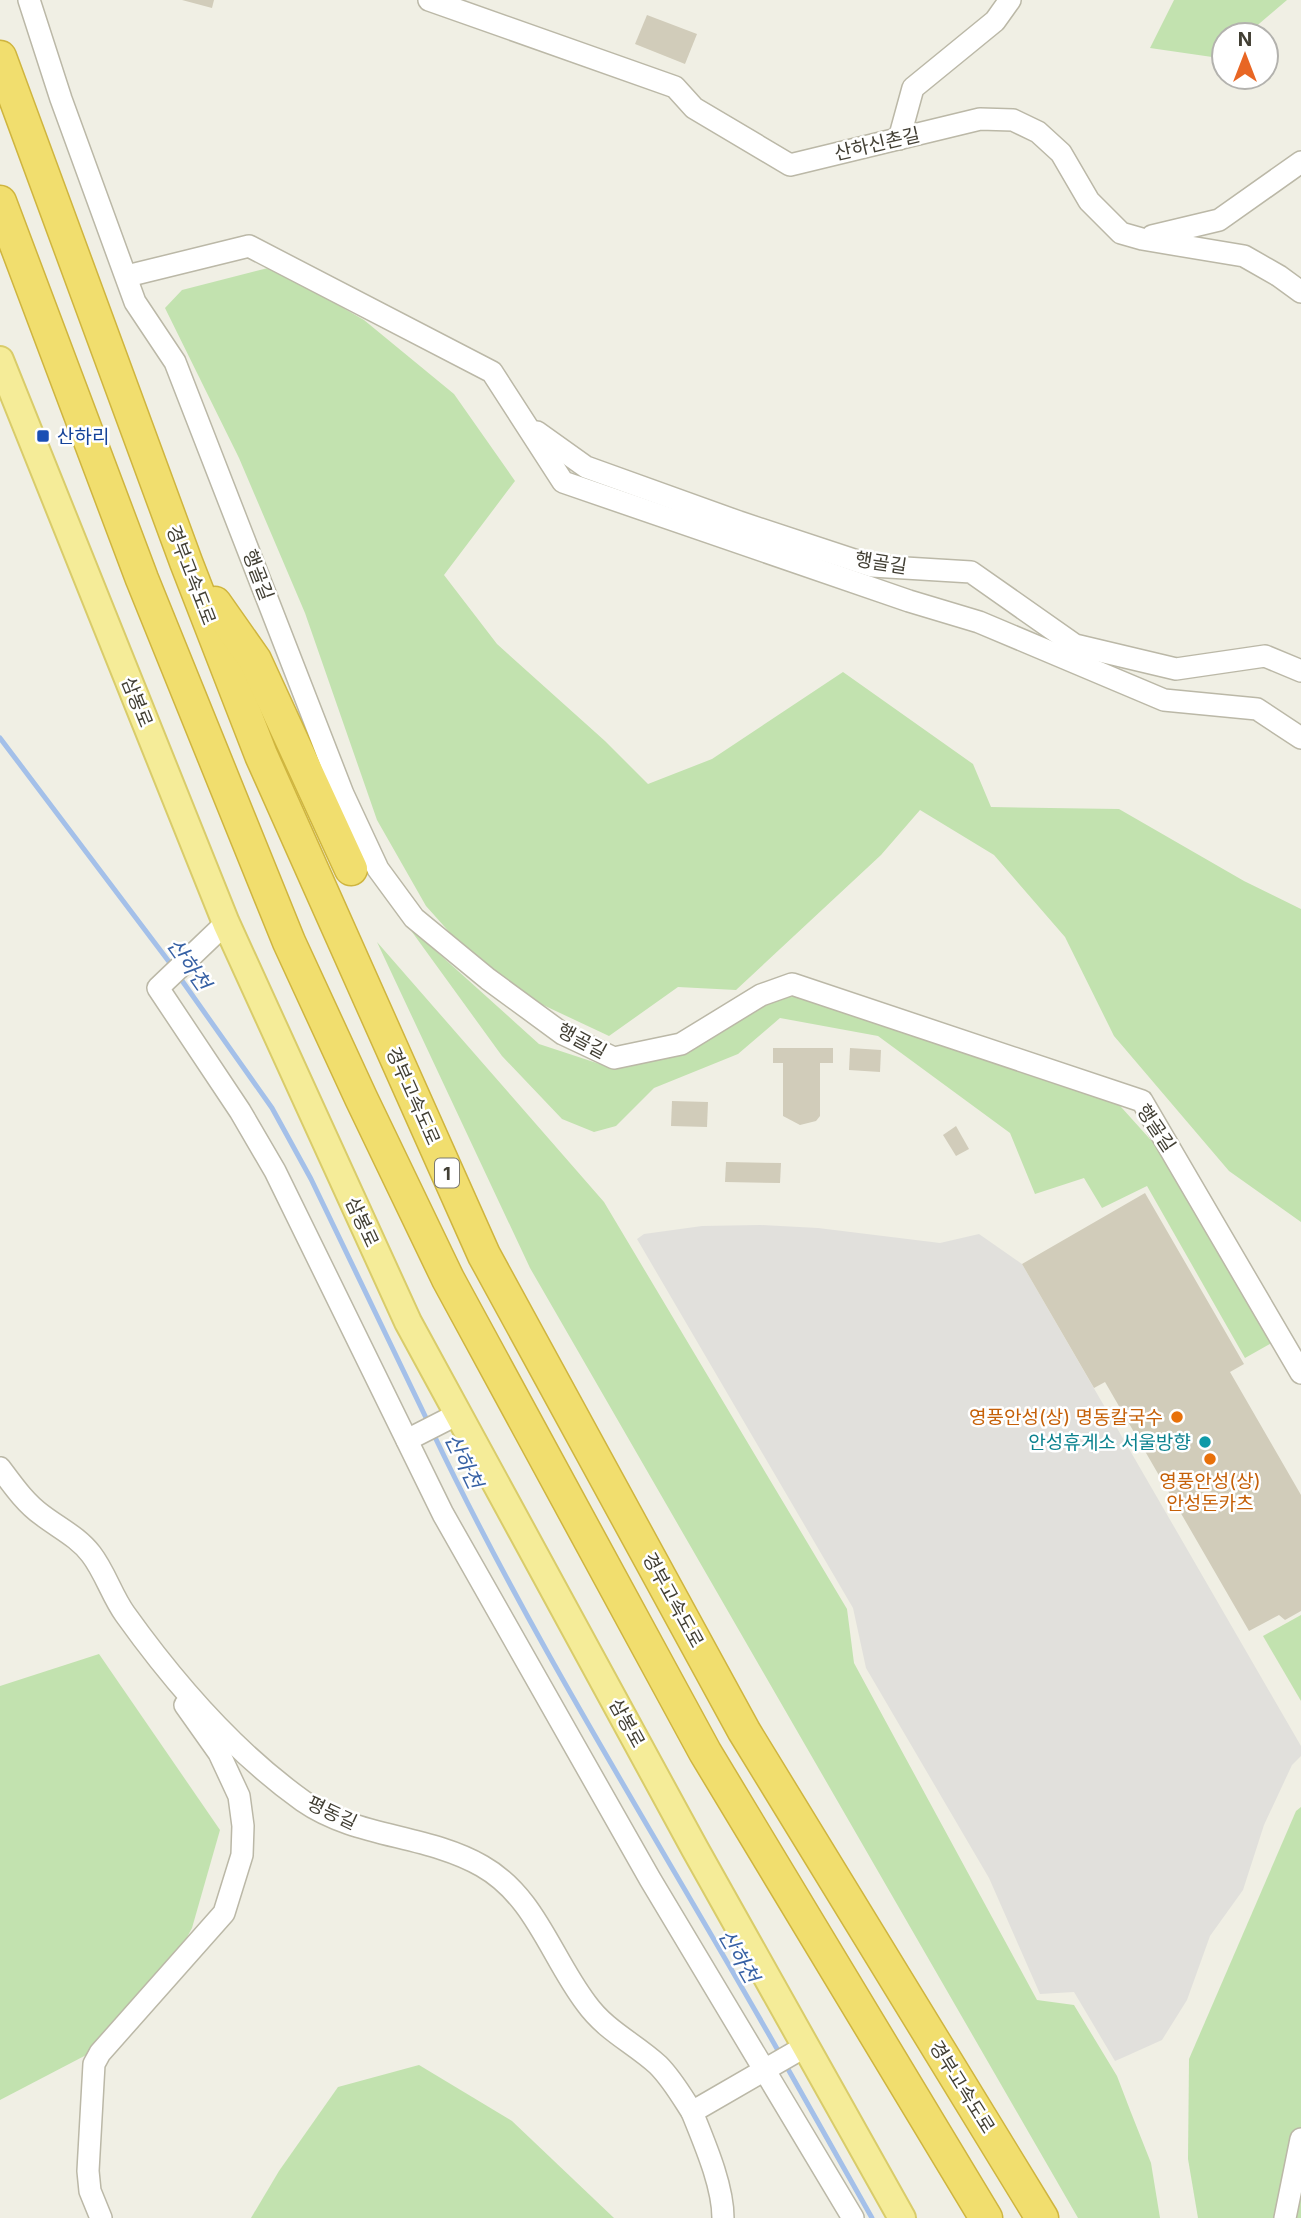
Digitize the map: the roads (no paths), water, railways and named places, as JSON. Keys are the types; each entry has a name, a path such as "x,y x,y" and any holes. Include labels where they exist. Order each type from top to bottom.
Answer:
{"highway":[{"name":"경부고속도로","path":"0,57 186,562 261,755 484,1255 744,1731 1042,2218"},
{"name":"1","path":"0,202 142,579 289,942 448,1279 705,1752 985,2218"},
{"path":"186,562 254,660 351,869"}],"main road":[{"name":"삼봉로","path":"0,360 8,403 226,923 450,1418 902,2218"}],"street":[{"name":"행골길","path":"29,0 61,99 135,302 175,362 344,794 378,869 414,918 488,979 564,1034 614,1059 681,1044 761,995 792,984 1142,1101 1301,1373"},
{"name":"산하신촌길","path":"429,0 675,87 694,108 790,164 980,119 1013,120 1038,132 1061,153 1089,201 1121,233 1244,256 1301,292"},
{"path":"899,139 913,88 995,20 1010,0"},
{"path":"1142,239 1219,220 1301,162"},
{"name":"행골길","path":"127,276 249,246 492,372 526,425 586,467 872,566 971,572 1075,645 1176,668 1265,656 1301,671"},
{"path":"526,425 563,482 909,601 979,622 1164,700 1257,709 1301,738"},
{"path":"226,923 158,988 240,1111 275,1171 413,1437 443,1514 540,1686 768,2068 853,2218"},
{"path":"413,1437 450,1418"},
{"name":"평동길","path":"0,1468 39,1513 79,1540 92,1555 123,1611 170,1675 261,1769 306,1803 361,1828 453,1852 482,1866 502,1880 524,1901 586,2003 609,2030 655,2062 670,2077 692,2112"},
{"path":"101,2218 90,2191 88,2171 94,2064 100,2053 223,1913 242,1856 243,1826 239,1796 219,1753 180,1698 170,1675"},
{"path":"723,2218 722,2201 692,2112 806,2046"},
{"path":"1284,2218 1301,2139"}],"waterway":[{"name":"산하천","path":"0,738 173,967"},
{"name":"산하천","path":"178,975 272,1108 311,1179 429,1424"},
{"name":"산하천","path":"433,1433 472,1513 557,1669 780,2054"},
{"name":"산하천","path":"784,2062 872,2218"}],"place":[{"name":"산하리","path":"43,436"},
{"name":"영풍안성(상) 명동칼국수","path":"1177,1417"},
{"name":"안성휴게소 서울방향","path":"1205,1442"},
{"name":"영풍안성(상) 안성돈카츠","path":"1210,1459"}]}
